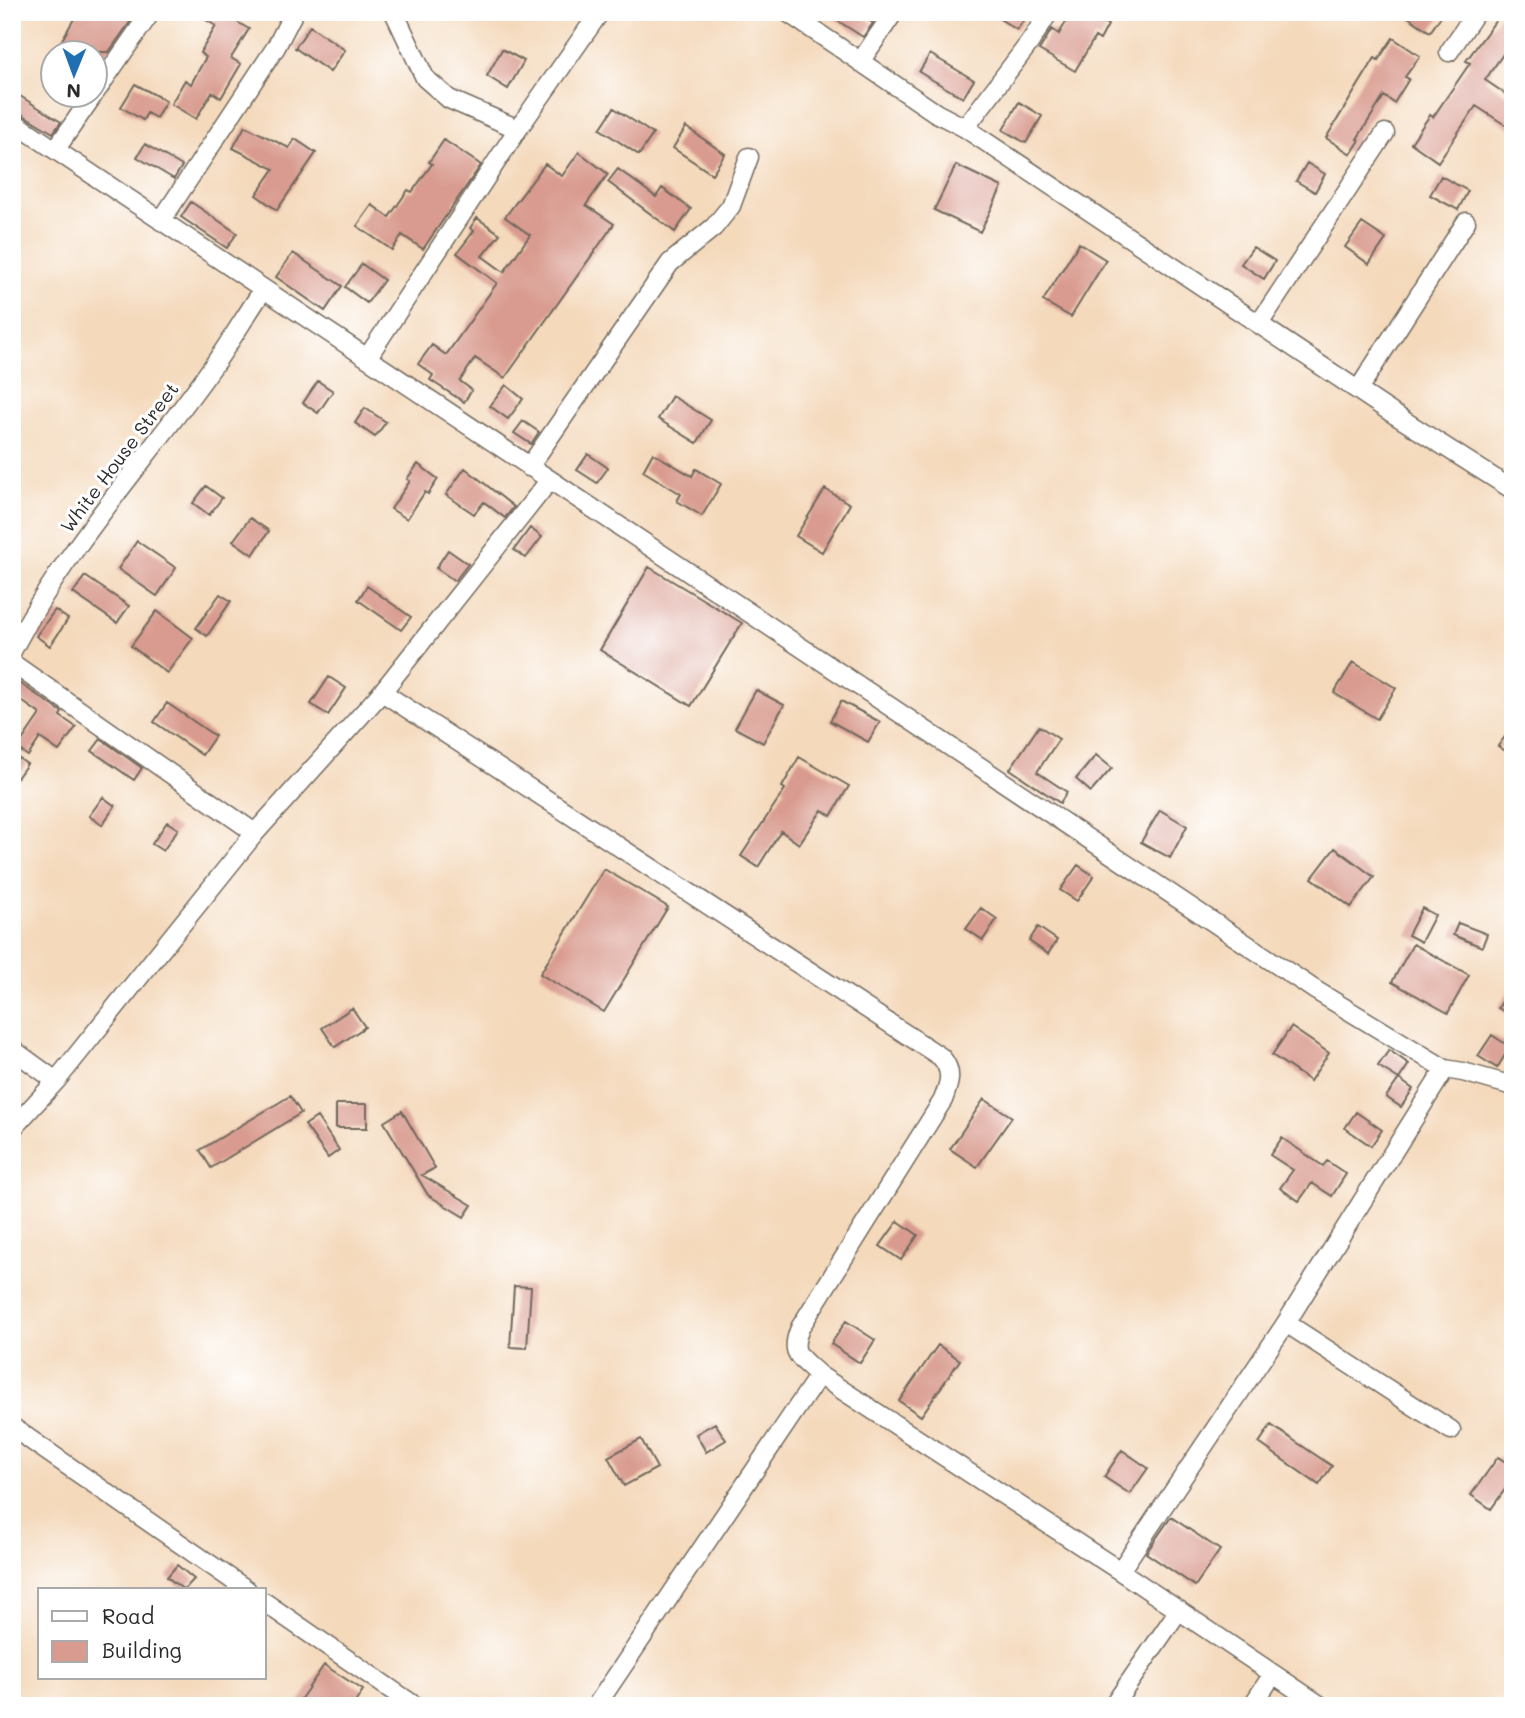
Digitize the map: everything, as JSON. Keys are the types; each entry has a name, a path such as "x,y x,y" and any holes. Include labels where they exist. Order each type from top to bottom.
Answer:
{"street":[{"path":"108,74 151,12"},
{"path":"161,221 276,47 294,12"},
{"path":"394,12 425,78 449,99 518,130"},
{"path":"367,358 518,130 600,12"},
{"path":"787,12 936,113 965,128 1358,390 1513,489"},
{"path":"860,62 894,12"},
{"path":"965,128 1030,42 1049,12"},
{"path":"1449,52 1476,12"},
{"path":"56,149 84,108"},
{"path":"12,121 1315,990 1446,1069 1513,1086"},
{"path":"1259,324 1385,133"},
{"path":"529,467 670,263 714,227 731,206 749,157"},
{"path":"1358,390 1466,222"},
{"name":"White House Street","path":"12,651 29,618 97,518 213,366 263,290"},
{"path":"12,1129 55,1081 255,833 383,692 549,481"},
{"path":"12,663 255,833"},
{"path":"383,692 942,1057 948,1065 949,1083 943,1100 795,1339 794,1349 819,1375 1121,1571 1321,1706"},
{"path":"12,1049 55,1081"},
{"path":"1121,1571 1286,1323 1446,1069"},
{"path":"1286,1323 1451,1430"},
{"path":"596,1706 819,1375"},
{"path":"12,1427 244,1588"},
{"path":"266,1603 415,1706"},
{"path":"1114,1706 1178,1610"},
{"path":"1252,1706 1273,1674"}],"building":[{"path":"78,12 137,12 109,52 108,38 63,38"},
{"path":"193,12 220,12 249,29 231,58 241,64 221,98 212,92 196,119 171,104 185,80 191,84 206,57 200,53 216,26"},
{"path":"824,12 856,12 873,23 863,37"},
{"path":"989,12 1029,12 1017,30"},
{"path":"1072,12 1087,12 1108,25 1100,40 1095,37 1075,71 1039,50 1052,29 1059,34"},
{"path":"1401,12 1444,12 1430,32"},
{"path":"1502,12 1513,12 1513,40 1485,80 1513,99 1513,130 1476,106 1438,162 1411,143 1430,115 1433,117 1470,63 1466,61"},
{"path":"310,26 345,50 330,72 295,48"},
{"path":"1393,38 1420,56 1405,77 1409,79 1394,103 1384,96 1357,139 1360,140 1351,154 1326,138 1375,58 1378,60"},
{"path":"502,49 524,61 508,89 487,76"},
{"path":"930,54 974,80 963,98 919,72"},
{"path":"135,84 166,101 156,118 147,113 143,120 121,107"},
{"path":"20,96 61,122 53,133 12,108"},
{"path":"1019,102 1042,116 1026,143 1003,130"},
{"path":"614,108 653,134 639,155 600,129"},
{"path":"245,126 289,148 295,139 316,153 277,210 256,195 274,169 233,148"},
{"path":"686,127 725,154 712,174 673,148"},
{"path":"444,140 481,165 423,249 402,235 392,250 357,226 372,205 389,217 408,190 412,192 432,164 429,162"},
{"path":"145,144 182,166 174,179 137,157"},
{"path":"579,152 608,174 586,205 614,224 505,378 475,358 460,381 472,390 464,402 430,380 433,375 418,364 432,345 446,355 497,283 457,253 474,231 470,228 477,218 500,234 482,256 504,272 530,235 505,217 545,164 562,176"},
{"path":"1307,163 1325,174 1315,192 1296,181"},
{"path":"956,165 1002,187 980,232 934,210"},
{"path":"618,169 656,197 662,188 691,209 675,232 608,182"},
{"path":"1441,176 1468,191 1458,210 1430,195"},
{"path":"191,202 237,233 227,248 181,217"},
{"path":"1362,223 1386,239 1369,264 1345,247"},
{"path":"1079,243 1106,260 1071,317 1043,301"},
{"path":"1253,247 1275,261 1264,279 1241,264"},
{"path":"293,253 342,286 325,311 276,277"},
{"path":"362,264 384,280 367,303 345,287"},
{"path":"318,381 333,391 318,413 303,403"},
{"path":"506,385 523,399 508,419 490,406"},
{"path":"672,396 711,420 697,443 658,419"},
{"path":"365,408 386,422 375,437 355,423"},
{"path":"523,421 539,432 531,444 514,433"},
{"path":"653,453 692,476 696,469 721,484 702,516 677,501 681,494 643,471"},
{"path":"588,454 608,468 597,483 577,470"},
{"path":"418,464 438,479 428,494 425,492 407,519 391,509"},
{"path":"465,468 514,507 505,518 484,502 474,514 446,495"},
{"path":"206,486 222,498 209,515 193,503"},
{"path":"825,489 850,504 822,552 796,536"},
{"path":"250,518 269,531 253,555 233,541"},
{"path":"530,528 542,537 526,558 514,550"},
{"path":"137,541 176,568 157,596 118,569"},
{"path":"448,550 468,564 455,581 436,568"},
{"path":"649,567 742,623 691,706 600,650"},
{"path":"85,576 129,606 117,623 73,593"},
{"path":"367,586 411,617 401,630 358,600"},
{"path":"220,594 231,601 207,636 196,628"},
{"path":"55,610 68,619 50,646 36,636"},
{"path":"157,611 193,638 167,673 131,646"},
{"path":"1353,662 1396,688 1377,719 1334,693"},
{"path":"329,677 346,688 328,715 311,704"},
{"path":"12,678 62,712 60,716 76,727 59,751 40,738 28,756 17,748 40,714 12,694"},
{"path":"756,690 784,705 763,743 735,728"},
{"path":"841,701 880,722 868,742 830,721"},
{"path":"167,703 215,736 202,755 154,722"},
{"path":"1039,726 1059,739 1037,772 1067,792 1060,803 1010,769"},
{"path":"1513,726 1513,756 1498,746"},
{"path":"101,739 142,768 134,780 92,751"},
{"path":"12,754 27,764 12,785"},
{"path":"1096,755 1112,768 1091,792 1076,779"},
{"path":"799,757 849,786 831,816 822,810 799,844 781,831 758,867 741,856 785,789 782,787"},
{"path":"103,797 115,806 102,825 89,816"},
{"path":"1160,810 1187,826 1170,858 1141,842"},
{"path":"167,822 178,829 163,851 152,844"},
{"path":"1335,848 1374,877 1351,907 1312,878"},
{"path":"1078,865 1094,876 1077,901 1060,890"},
{"path":"604,869 668,907 604,1012 540,974"},
{"path":"981,908 997,919 983,940 966,929"},
{"path":"1422,908 1435,915 1421,942 1408,935"},
{"path":"1458,923 1487,934 1482,947 1453,935"},
{"path":"1038,927 1057,940 1048,954 1029,941"},
{"path":"1413,944 1469,975 1448,1013 1392,982"},
{"path":"1513,985 1513,1017 1498,1008"},
{"path":"352,1008 365,1027 335,1047 322,1028"},
{"path":"1291,1027 1329,1053 1310,1081 1272,1055"},
{"path":"1492,1035 1510,1047 1497,1068 1478,1056"},
{"path":"1389,1050 1409,1064 1399,1079 1378,1066"},
{"path":"1399,1079 1413,1089 1401,1107 1386,1097"},
{"path":"290,1096 301,1113 211,1168 200,1150"},
{"path":"984,1099 1012,1117 977,1167 950,1149"},
{"path":"336,1104 367,1104 367,1128 336,1128"},
{"path":"402,1111 435,1168 422,1175 472,1205 464,1217 428,1195 384,1122"},
{"path":"1356,1112 1382,1130 1371,1146 1345,1128"},
{"path":"317,1117 339,1150 328,1158 305,1125"},
{"path":"1282,1138 1323,1166 1327,1161 1346,1174 1332,1196 1312,1183 1299,1201 1280,1188 1293,1170 1270,1155"},
{"path":"898,1221 918,1235 901,1260 880,1246"},
{"path":"514,1286 531,1287 527,1348 510,1347"},
{"path":"846,1321 875,1340 860,1363 831,1344"},
{"path":"938,1345 960,1360 921,1416 899,1401"},
{"path":"715,1423 726,1440 706,1452 696,1434"},
{"path":"1271,1425 1332,1466 1319,1485 1259,1443"},
{"path":"641,1439 657,1468 624,1486 608,1457"},
{"path":"1122,1450 1148,1468 1130,1494 1104,1477"},
{"path":"1498,1457 1513,1467 1513,1478 1491,1509 1471,1495"},
{"path":"1171,1517 1220,1550 1195,1586 1146,1553"},
{"path":"177,1565 194,1579 186,1588 181,1588 167,1577"},
{"path":"324,1665 363,1690 353,1706 296,1706"}]}
